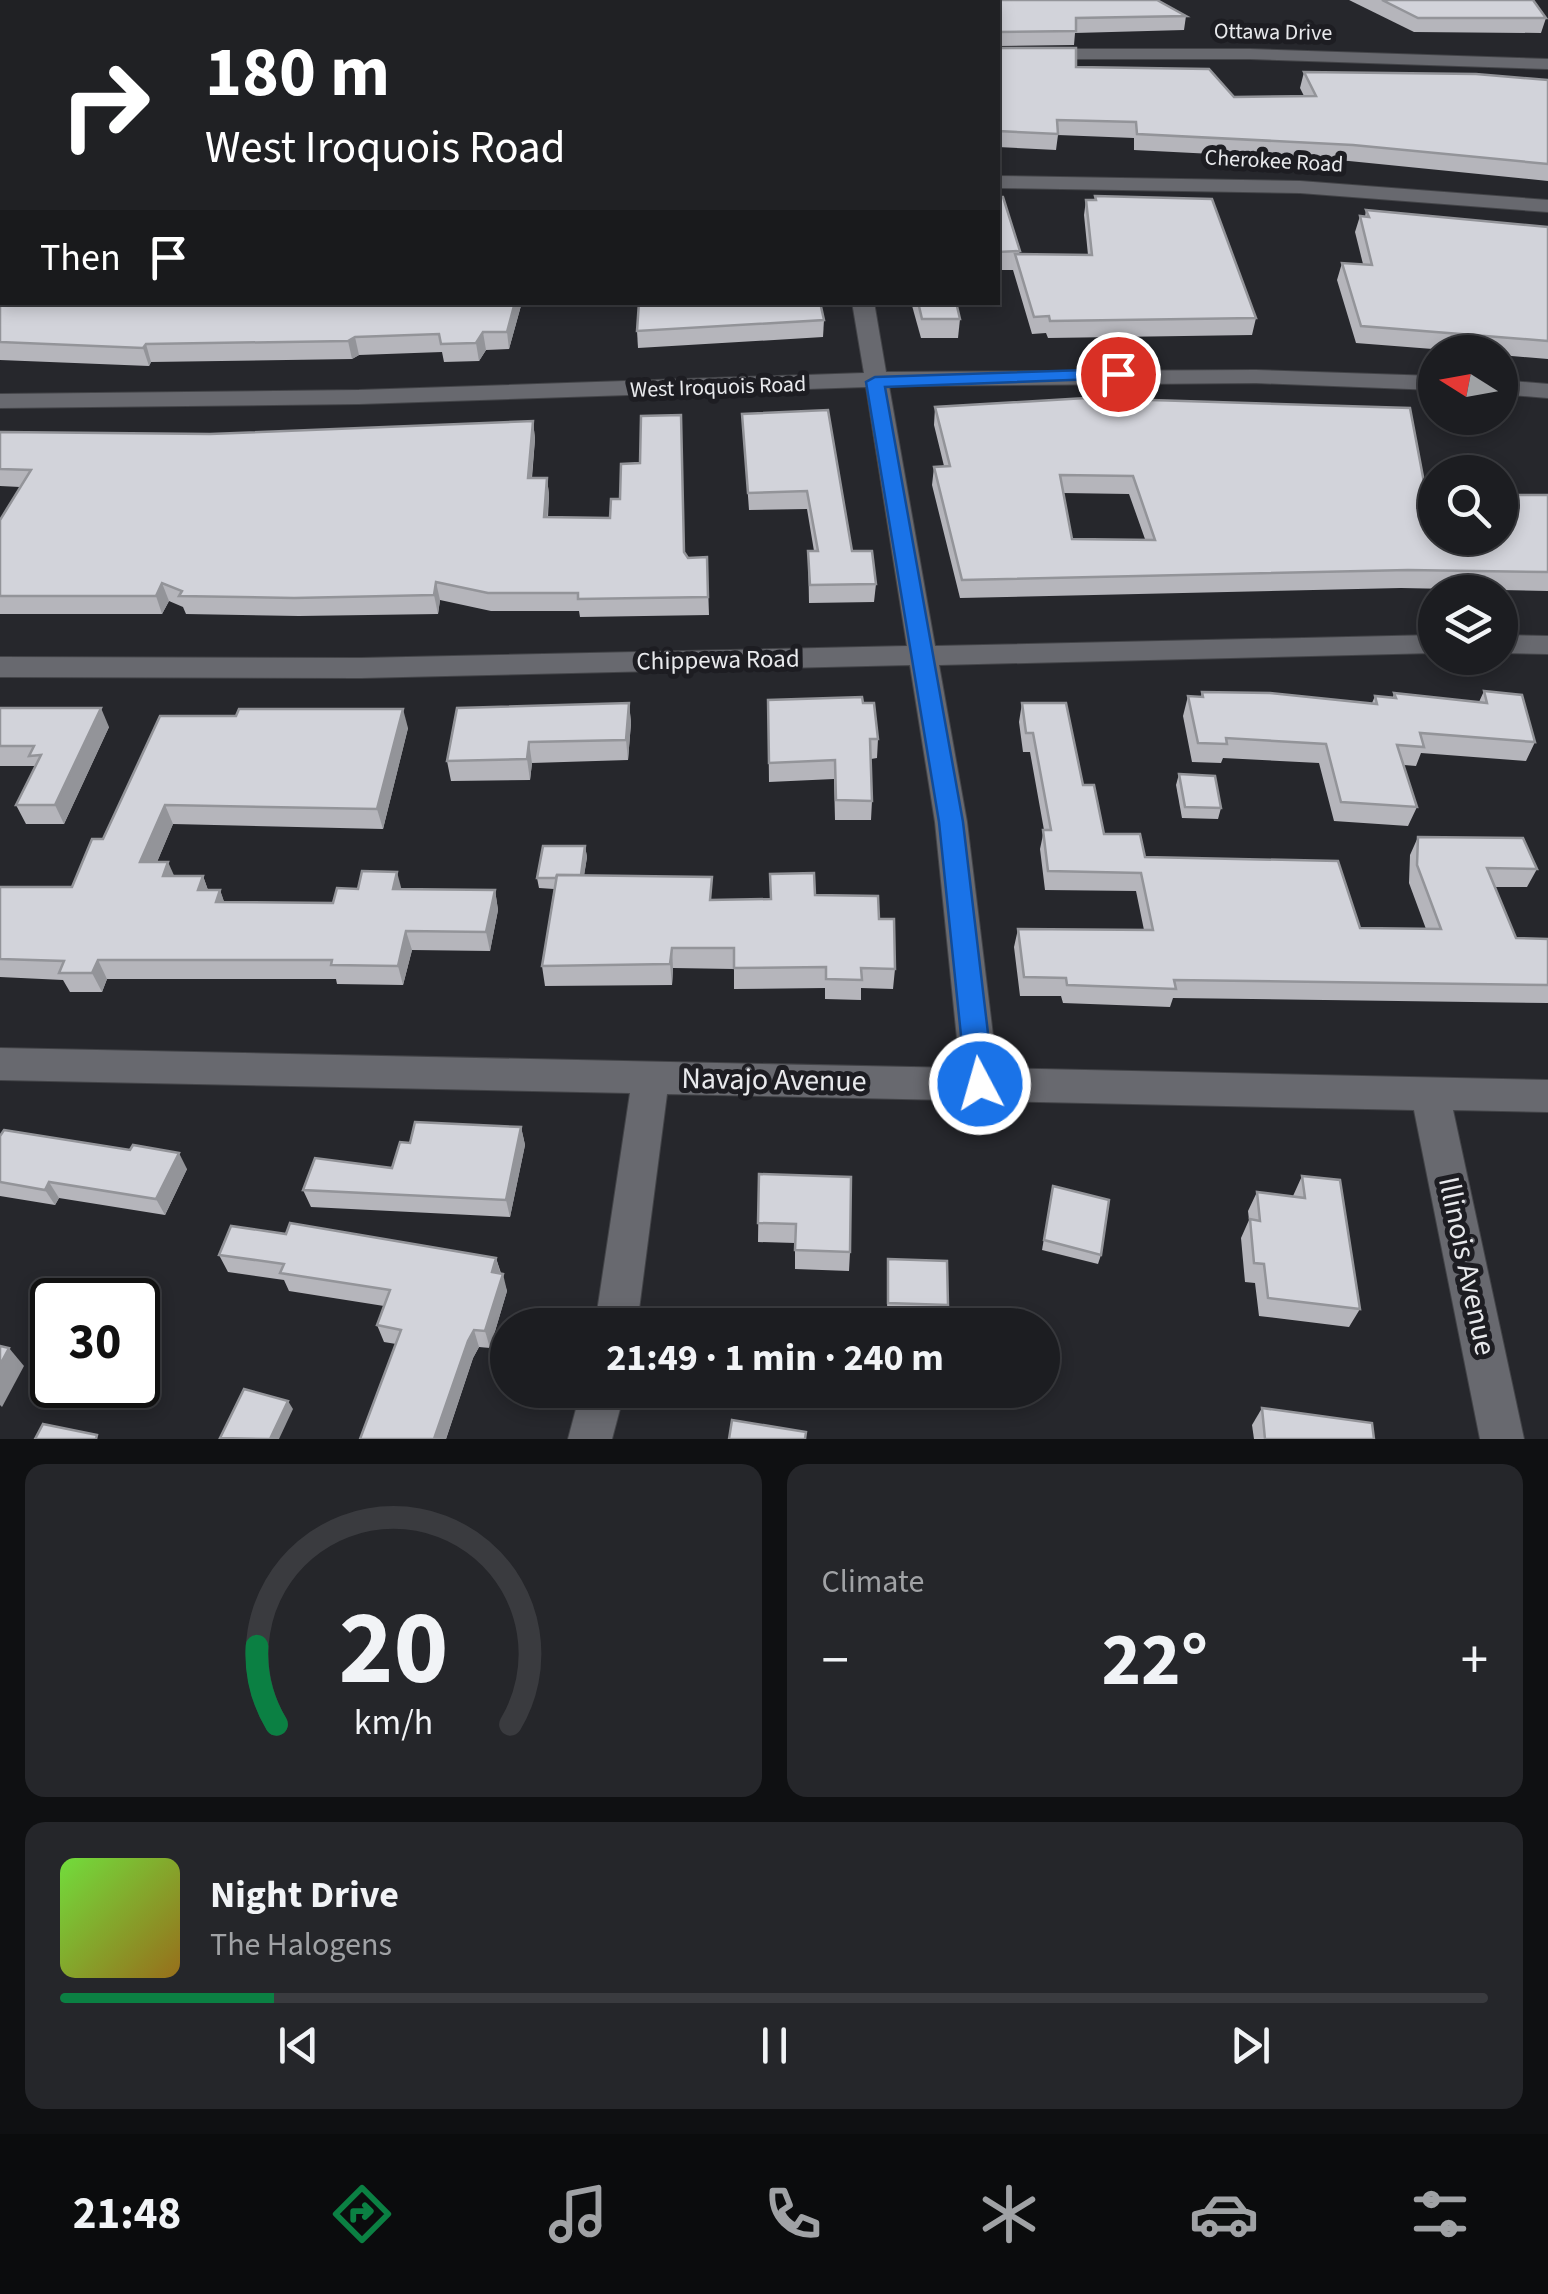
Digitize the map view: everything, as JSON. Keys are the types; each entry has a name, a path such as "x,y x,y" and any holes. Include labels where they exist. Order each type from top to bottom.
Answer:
{"street":[{"name":"Ottawa Drive","path":"1000,54 1250,54 1548,64"},
{"name":"Cherokee Road","path":"1000,182 1282,186 1548,206"},
{"path":"863,305 951,822 980,1084"},
{"name":"West Iroquois Road","path":"0,401 350,399 1203,374 1418,382"},
{"path":"1518,388 1548,391"},
{"name":"Chippewa Road","path":"0,667 342,668 1418,644"},
{"path":"1518,644 1548,645"},
{"name":"Navajo Avenue","path":"0,1064 1548,1096"},
{"path":"618,1308 652,1077"},
{"name":"Illinois Avenue","path":"1430,1093 1502,1439"},
{"path":"590,1439 598,1408"}],"building":[{"path":"1000,0 1157,0 1186,16 1076,18 1076,31 1000,32"},
{"path":"1382,0 1533,0 1546,18 1418,18"},
{"path":"1000,48 1076,48 1076,67 1209,69 1234,97 1316,96 1304,72 1476,74 1548,80 1548,164 1353,145 1137,134 1136,122 1057,120 1058,134 1000,131"},
{"path":"1095,196 1212,199 1256,318 1050,321 1049,316 1034,317 1015,254 1092,255 1086,200 1096,200"},
{"path":"1000,197 1003,197 1020,251 1000,252"},
{"path":"1366,210 1548,227 1548,341 1518,339 1518,335 1361,326 1342,263 1372,265 1360,216 1369,217"},
{"path":"0,305 514,305 507,332 483,332 476,343 441,344 439,334 355,337 348,341 146,344 143,348 0,342"},
{"path":"639,305 821,305 824,320 637,331"},
{"path":"919,305 957,305 960,319 922,319"},
{"path":"1086,398 1410,408 1419,455 1418,555 1518,555 1518,495 1548,495 1548,572 1408,570 962,580 934,467 950,466 935,407","holes":["1060,475 1133,476 1155,540 1072,539"]},
{"path":"828,410 852,551 872,551 876,584 810,585 808,551 818,551 807,491 748,493 742,414"},
{"path":"681,415 684,552 688,558 707,557 708,597 578,599 578,593 488,593 436,582 434,595 179,596 182,591 162,583 156,596 0,596 0,520 31,470 0,469 0,432 210,434 533,421 528,478 547,478 544,517 610,518 611,499 620,499 621,464 640,463 641,416"},
{"path":"1484,691 1522,695 1535,742 1420,733 1424,747 1397,745 1417,807 1341,802 1326,744 1226,738 1227,744 1198,743 1188,696 1203,697 1202,692 1270,693 1377,704 1375,696 1396,698 1394,693 1487,703"},
{"path":"862,697 863,703 874,703 878,739 870,739 872,801 836,800 835,760 769,763 768,700"},
{"path":"629,703 626,740 529,742 527,759 447,761 457,708"},
{"path":"1022,703 1066,703 1083,785 1094,785 1104,834 1140,834 1145,857 1338,861 1360,928 1441,929 1417,865 1418,837 1523,838 1537,869 1487,868 1516,938 1548,939 1548,985 1174,980 1176,989 1067,985 1066,978 1024,977 1018,929 1153,930 1141,873 1048,871 1043,830 1051,830 1033,733 1026,733"},
{"path":"0,708 101,708 55,805 16,805 41,755 29,756 34,746 0,746"},
{"path":"239,709 403,709 377,809 165,805 140,862 168,862 163,876 203,876 198,890 220,890 216,902 333,903 337,888 358,889 362,871 397,872 393,889 495,890 486,932 406,931 398,966 331,965 332,960 98,960 92,973 59,973 64,961 0,959 0,887 72,887 92,839 103,839 160,716 236,716"},
{"path":"1179,774 1215,776 1221,808 1185,807"},
{"path":"543,846 585,846 581,875 537,878"},
{"path":"814,873 815,895 878,896 879,919 894,919 895,969 861,968 862,980 826,979 826,967 734,968 734,948 672,948 670,964 542,966 557,875 712,877 710,900 771,899 770,874"},
{"path":"415,1122 521,1127 506,1200 303,1190 315,1158 392,1168 400,1142 410,1143"},
{"path":"4,1130 130,1150 133,1145 179,1153 156,1199 49,1182 45,1190 0,1182 0,1136"},
{"path":"759,1174 851,1177 850,1252 795,1250 796,1224 758,1223"},
{"path":"1302,1176 1340,1180 1360,1309 1268,1298 1264,1264 1254,1263 1250,1219 1260,1221 1257,1192 1305,1198"},
{"path":"1053,1186 1109,1200 1101,1255 1044,1240"},
{"path":"290,1223 496,1258 492,1272 503,1274 485,1331 474,1330 468,1341 434,1439 360,1439 401,1330 377,1325 390,1290 280,1273 284,1264 219,1255 231,1226 286,1234"},
{"path":"888,1259 947,1261 948,1305 888,1303"},
{"path":"0,1346 9,1348 0,1365"},
{"path":"244,1389 288,1401 270,1439 220,1438"},
{"path":"1262,1408 1372,1423 1374,1439 1265,1439"},
{"path":"732,1420 806,1432 805,1439 729,1439"},
{"path":"43,1424 97,1435 96,1439 35,1439"}],"route":[{"path":"980,1084 951,822 875,382 1118,374"}]}
